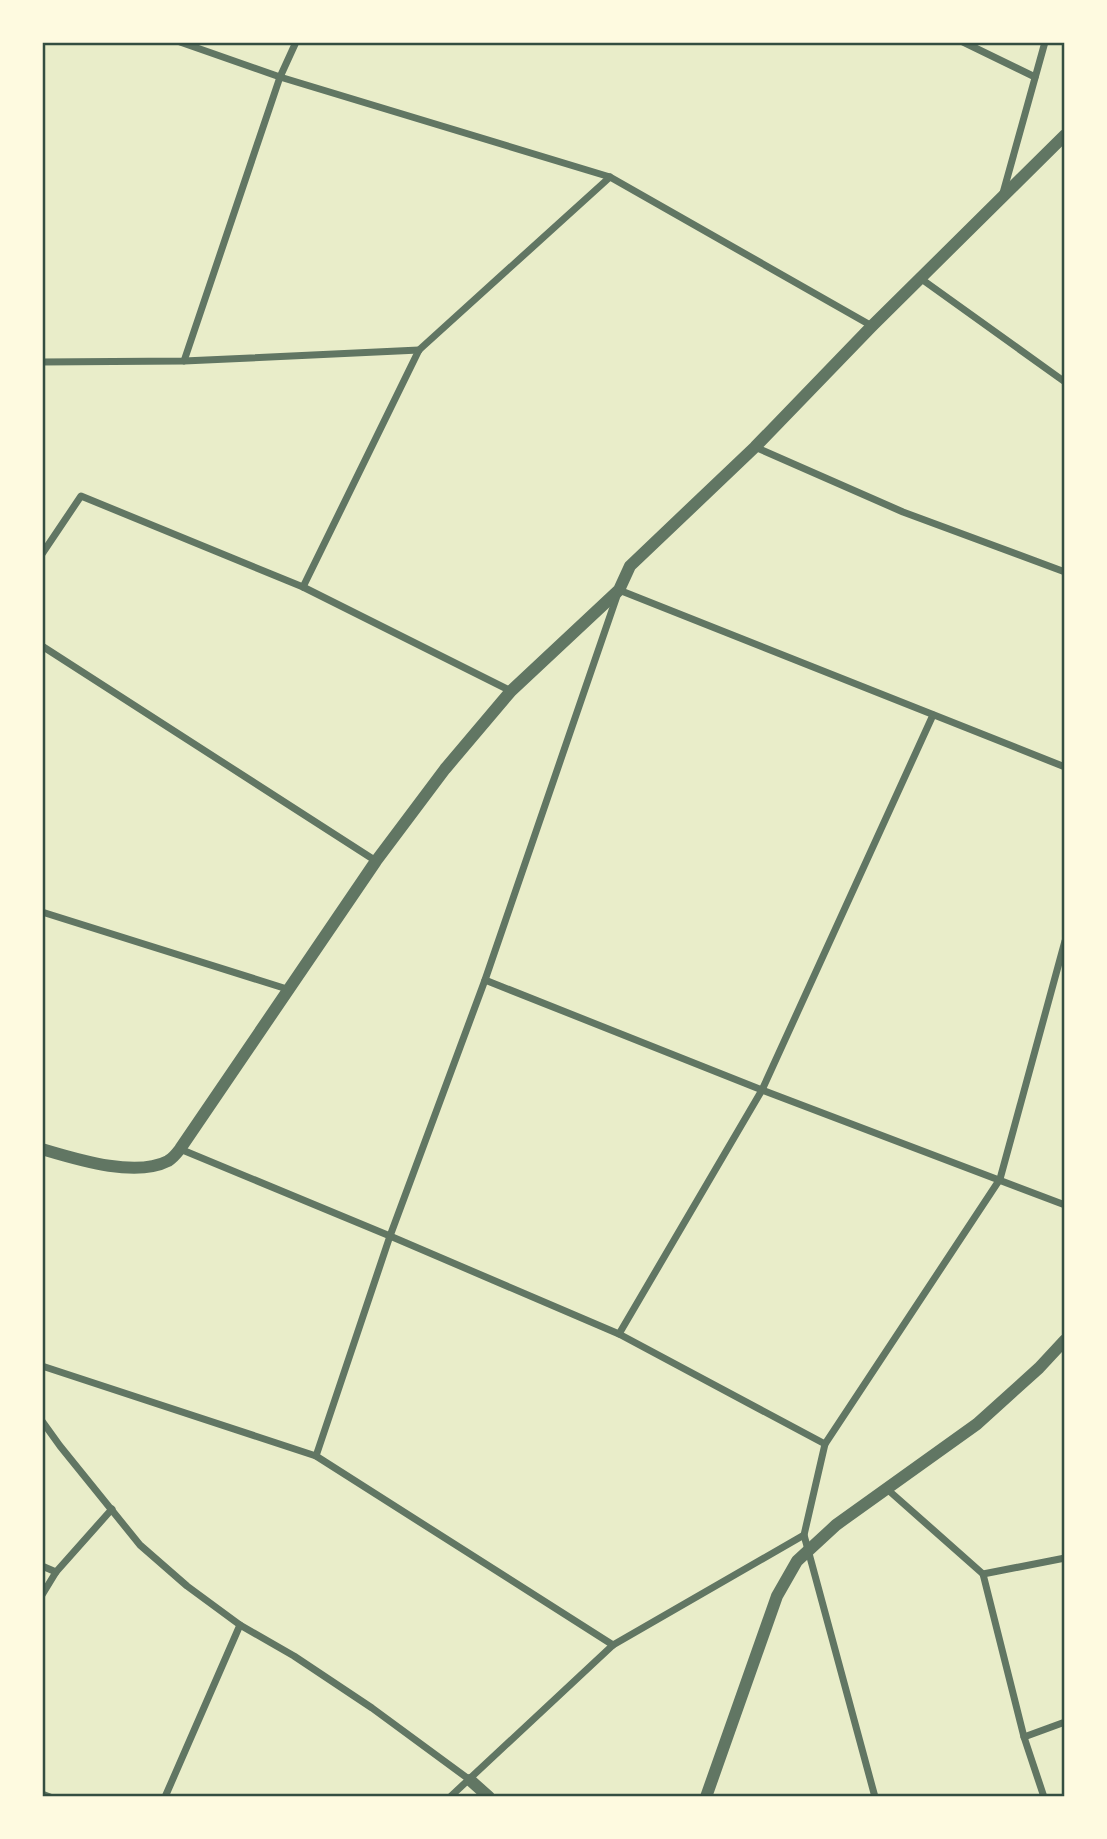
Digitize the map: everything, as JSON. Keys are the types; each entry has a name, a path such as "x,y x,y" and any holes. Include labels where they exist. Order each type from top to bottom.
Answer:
{"street":[{"path":"180,42 280,76 610,177 872,326"},
{"path":"184,361 280,76 296,42"},
{"path":"963,42 1035,77"},
{"path":"1003,196 1045,42"},
{"path":"316,1456 390,1236 485,980 619,590 630,566 755,447 872,326 1065,135"},
{"path":"303,587 419,350 610,177"},
{"path":"920,278 1065,382"},
{"path":"42,362 184,361 419,350"},
{"path":"755,447 903,512 1065,572"},
{"path":"42,554 81,496 303,587 511,691"},
{"path":"42,1149 123,1167 154,1165 171,1160 376,861 445,769 511,691 619,590"},
{"path":"619,590 1065,767"},
{"path":"42,646 376,861"},
{"path":"619,1334 762,1090 933,715"},
{"path":"42,912 288,989"},
{"path":"875,1797 804,1535 825,1444 1000,1179 1065,941"},
{"path":"485,980 762,1090 1065,1205"},
{"path":"180,1149 619,1334 825,1444"},
{"path":"706,1797 777,1597 797,1561 835,1525 977,1424 1039,1368 1065,1340"},
{"path":"42,1366 316,1456 614,1645"},
{"path":"42,1421 140,1545 212,1606 295,1656 372,1708 489,1797"},
{"path":"887,1489 983,1574 1024,1737 1044,1797"},
{"path":"42,1595 56,1572 112,1509"},
{"path":"450,1797 614,1645 804,1535"},
{"path":"983,1574 1065,1558"},
{"path":"42,1566 56,1572"},
{"path":"165,1797 240,1625"},
{"path":"1024,1737 1065,1722"},
{"path":"42,1794 50,1797"}]}
